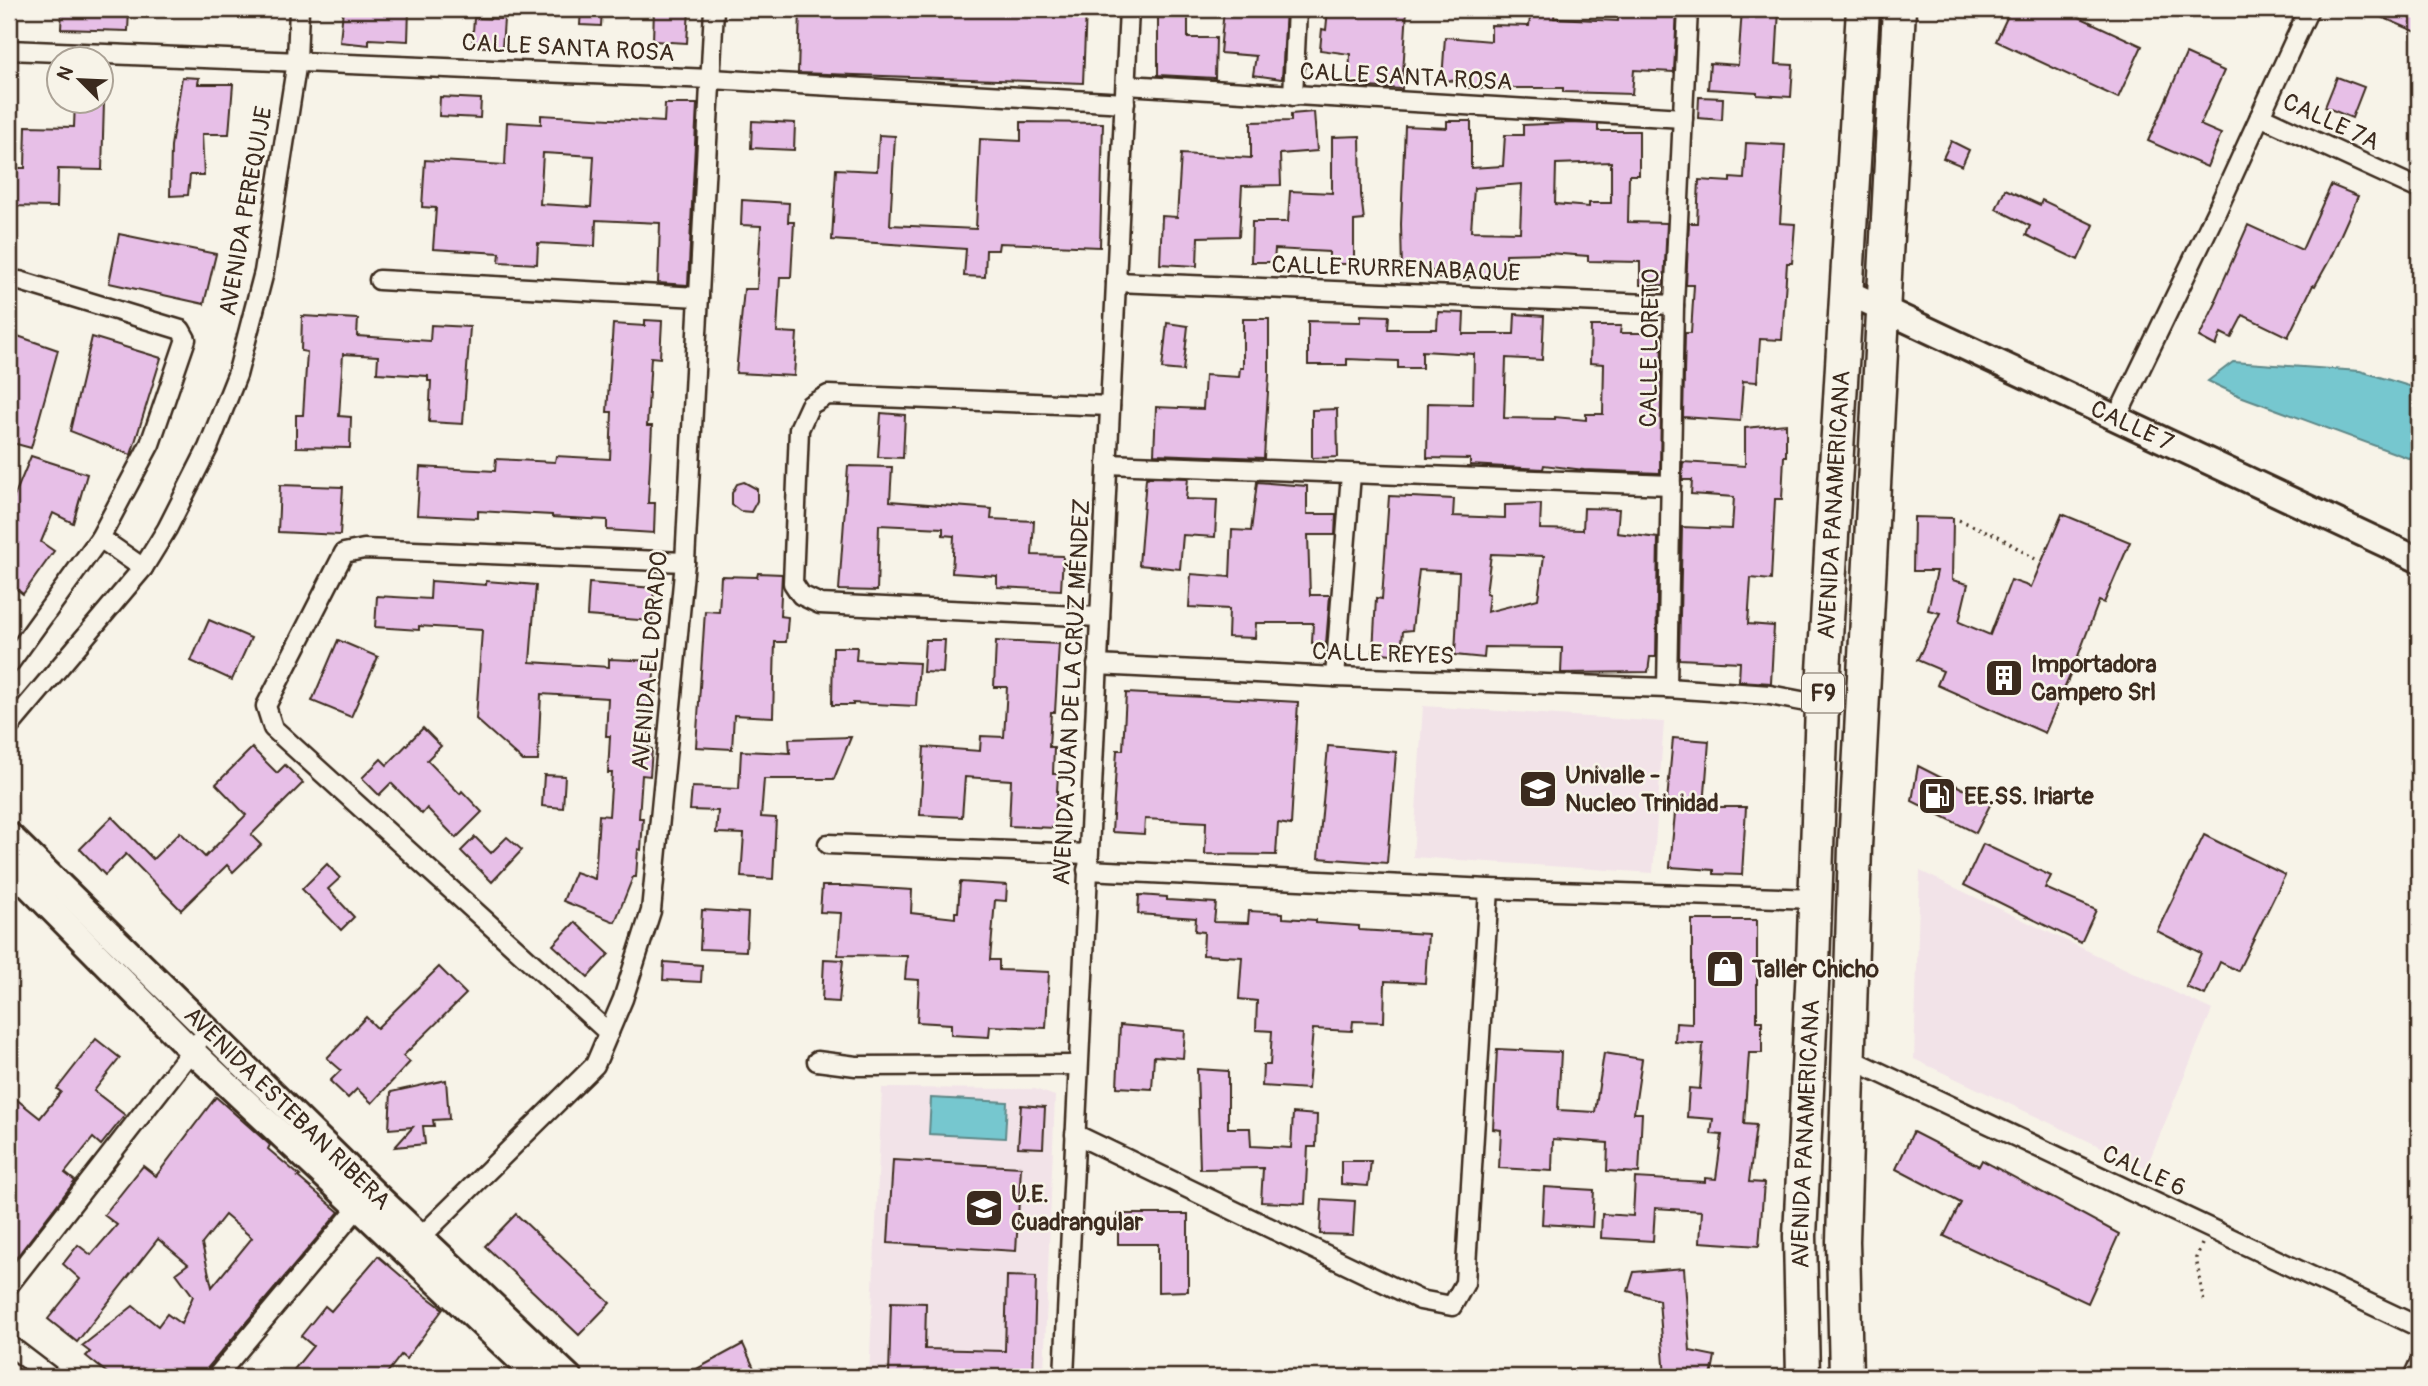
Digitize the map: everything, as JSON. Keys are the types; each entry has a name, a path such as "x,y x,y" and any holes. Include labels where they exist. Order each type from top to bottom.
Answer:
{"highway":[{"name":"AVENIDA PANAMERICANA","path":"1803,1377 1800,1236 1822,705 1844,291 1863,9"},
{"name":"AVENIDA PANAMERICANA","path":"1846,1377 1843,1241 1855,846 1899,9"}],"main road":[{"name":"CALLE 7","path":"1844,291 2419,560"},
{"name":"AVENIDA ESTEBAN RIBERA","path":"9,835 207,1030 365,1199 538,1377"},
{"name":"AVENIDA ESTEBAN RIBERA","path":"9,866 191,1050 365,1199 422,1236 569,1377"}],"street":[{"name":"AVENIDA PEREQUIJE","path":"9,727 143,568 167,529 208,448 237,375 264,272 297,61 299,9"},
{"name":"AVENIDA EL DORADO","path":"422,1236 595,1065 623,999 651,911 685,562 714,9"},
{"name":"AVENIDA JUAN DE LA CRUZ MÉNDEZ","path":"1064,1377 1129,9"},
{"path":"1293,96 1297,9"},
{"name":"CALLE LORETO","path":"1667,688 1674,305 1688,9"},
{"path":"2117,417 2309,9"},
{"name":"CALLE SANTA ROSA","path":"9,50 1125,94 1293,96 1684,118"},
{"name":"CALLE 7A","path":"2260,116 2419,189"},
{"path":"379,280 699,297"},
{"path":"9,664 100,538 150,444 186,339 181,330 20,281"},
{"name":"CALLE RURRENABAQUE","path":"1116,282 1674,305"},
{"path":"1100,617 820,604 801,595 793,583 799,429 810,405 828,395 1110,406"},
{"path":"1107,464 1671,485"},
{"path":"1335,677 1351,474"},
{"path":"100,538 143,568"},
{"path":"608,1032 273,728 266,706 344,553 364,549 685,562"},
{"name":"CALLE REYES","path":"1097,665 1335,677 1667,688 1770,695 1822,705"},
{"path":"828,844 1489,889 1815,899"},
{"path":"1075,1134 1420,1300 1452,1306 1465,1283 1489,889"},
{"path":"9,1285 207,1030"},
{"name":"CALLE 6","path":"1849,1058 2419,1327"},
{"path":"817,1061 856,1066 1078,1065"},
{"path":"216,1377 365,1199"},
{"path":"9,1345 51,1377"},
{"path":"2413,1377 2419,1364"}],"path":[{"path":"1959,520 1998,536 2035,559"},
{"path":"2204,1303 2196,1258 2209,1229"}],"shaded area":[{"name":"Univalle - Nucleo Trinidad","path":"1423,706 1664,722 1653,873 1413,857"},
{"path":"1920,871 2212,1010 2146,1168 1914,1059"},
{"path":"882,1088 1035,1089 1055,1096 1042,1377 869,1377"}],"water":[{"path":"2233,362 2360,371 2419,389 2419,462 2240,396 2208,381"},
{"path":"931,1098 1007,1102 1005,1138 929,1134"}],"building":[{"path":"62,9 129,9 128,31 61,29"},
{"path":"343,9 409,9 408,41 369,39 369,45 340,42"},
{"path":"581,9 602,9 601,26 580,25"},
{"path":"654,9 689,9 687,43 653,41"},
{"path":"800,9 1086,9 1083,83 798,73"},
{"path":"1224,9 1286,9 1282,79 1253,75 1256,56 1220,53"},
{"path":"1328,9 1407,9 1402,89 1349,86 1350,54 1320,50"},
{"path":"1531,9 1555,9 1554,18 1618,21 1619,9 1677,9 1674,72 1634,70 1632,94 1563,92 1563,88 1468,88 1469,82 1442,80 1445,37 1491,41 1491,25 1529,26"},
{"path":"1742,9 1779,9 1776,64 1793,65 1791,97 1708,89 1710,63 1738,65"},
{"path":"2011,9 2062,9 2142,46 2118,98 1996,41"},
{"path":"2363,9 2419,9 2419,33"},
{"path":"1188,13 1188,38 1216,38 1215,78 1158,75 1158,14"},
{"path":"474,18 504,19 502,48 472,46"},
{"path":"2186,54 2224,71 2200,125 2221,134 2207,167 2148,141"},
{"path":"182,77 199,78 198,84 233,84 229,134 202,134 204,175 190,175 188,195 170,196 171,146"},
{"path":"2337,77 2364,87 2352,118 2325,107"},
{"path":"440,97 481,99 480,118 439,116"},
{"path":"1699,97 1723,98 1722,120 1698,118"},
{"path":"665,104 697,104 688,285 658,283 660,223 596,220 595,246 538,243 537,264 499,262 500,253 433,249 436,208 422,207 425,160 505,165 507,122 541,124 541,115 664,122","holes":["543,153 594,156 591,207 540,204"]},
{"path":"1314,112 1317,151 1280,154 1281,185 1242,186 1239,236 1198,237 1197,266 1160,264 1162,216 1177,217 1181,154 1251,158 1251,122 1291,121 1291,114"},
{"path":"74,116 104,116 102,170 58,169 57,207 9,206 9,168 25,168 26,126 74,127"},
{"path":"752,121 795,123 794,150 751,148"},
{"path":"1447,121 1471,121 1471,168 1503,166 1505,135 1523,135 1523,125 1598,124 1598,131 1639,131 1639,175 1629,175 1628,222 1667,223 1664,285 1640,285 1640,262 1588,261 1588,256 1548,253 1506,254 1506,277 1468,277 1468,280 1436,278 1437,271 1402,272 1405,126 1447,128","holes":["1611,162 1611,203 1589,203 1589,207 1555,204 1556,164","1522,184 1520,232 1471,231 1474,188"]},
{"path":"1021,122 1103,123 1100,247 999,243 998,250 986,250 985,277 964,276 966,249 832,240 836,169 877,171 879,135 895,136 890,225 976,229 980,139 1021,141"},
{"path":"1360,136 1364,220 1354,221 1354,264 1329,264 1329,252 1275,249 1274,262 1251,262 1252,222 1288,222 1290,191 1332,193 1332,137"},
{"path":"1951,141 1969,150 1962,166 1943,158"},
{"path":"1746,143 1785,145 1780,223 1795,224 1792,263 1787,263 1782,340 1760,339 1757,382 1743,381 1740,421 1683,417 1685,333 1691,333 1694,285 1686,285 1689,223 1697,223 1699,180 1730,182 1730,178 1744,179"},
{"path":"2331,185 2358,196 2330,259 2315,286 2313,285 2288,337 2243,315 2231,338 2221,333 2216,346 2199,337 2248,225 2302,250"},
{"path":"2005,189 2040,205 2042,200 2094,225 2078,260 2026,235 2030,226 1996,209"},
{"path":"742,200 789,203 788,222 794,222 791,277 780,277 777,332 797,333 794,376 736,373 744,289 757,289 761,226 741,225"},
{"path":"119,234 216,254 204,304 109,283"},
{"path":"1438,312 1464,313 1463,334 1514,334 1515,314 1544,316 1542,360 1506,358 1504,418 1555,417 1586,420 1586,414 1603,414 1604,364 1590,363 1591,326 1621,326 1620,333 1662,333 1660,473 1584,470 1544,465 1543,469 1470,465 1470,459 1427,458 1428,403 1473,404 1474,354 1422,351 1422,368 1398,368 1398,361 1347,359 1347,365 1308,365 1308,321 1361,322 1361,315 1389,316 1388,329 1437,329"},
{"path":"302,316 358,319 357,336 430,341 431,325 470,327 463,424 429,422 431,381 428,381 428,376 377,373 378,356 343,354 339,416 351,417 350,448 296,447 296,415 303,415 307,352 301,351"},
{"path":"1243,319 1269,319 1264,458 1154,454 1156,407 1203,409 1205,375 1239,377 1240,368 1243,368"},
{"path":"645,320 662,321 660,358 651,357 647,426 652,426 648,503 655,503 654,533 607,530 607,520 552,515 478,511 478,518 417,515 420,467 495,471 496,459 555,462 556,456 610,459 612,412 607,412 613,324 645,326"},
{"path":"1167,323 1188,326 1183,371 1162,369"},
{"path":"9,333 58,350 31,448 9,442"},
{"path":"92,337 161,358 131,455 70,431"},
{"path":"1337,409 1338,457 1312,458 1312,410"},
{"path":"881,413 905,415 903,458 878,457"},
{"path":"1786,424 1782,499 1775,499 1771,580 1751,578 1748,624 1774,626 1771,683 1739,681 1740,662 1679,659 1682,527 1732,529 1734,497 1691,494 1692,480 1682,480 1683,462 1745,466 1745,428"},
{"path":"31,456 87,474 73,523 53,513 41,542 54,551 23,594 9,583 9,509"},
{"path":"848,466 892,467 890,501 992,509 991,519 1034,521 1032,555 1063,556 1061,590 997,587 997,576 952,573 954,536 943,535 943,528 879,525 877,591 839,590"},
{"path":"1146,478 1188,478 1186,499 1217,500 1215,537 1183,535 1180,569 1139,565"},
{"path":"744,482 757,489 757,501 751,512 740,511 732,505 732,493 737,484"},
{"path":"1257,482 1307,486 1307,514 1336,514 1335,535 1308,535 1310,595 1330,595 1326,644 1312,643 1313,623 1256,623 1255,638 1228,637 1229,609 1189,607 1191,574 1230,577 1232,530 1251,531"},
{"path":"280,485 343,487 340,535 278,532"},
{"path":"1389,496 1454,499 1453,516 1505,518 1505,505 1541,504 1540,529 1583,530 1584,508 1619,509 1617,533 1658,538 1656,657 1650,657 1648,672 1561,673 1562,648 1485,647 1484,658 1455,655 1459,572 1419,570 1412,630 1403,631 1401,655 1373,652 1376,598 1382,599","holes":["1491,554 1544,556 1538,599 1487,612 1489,594 1486,593"]},
{"path":"2062,514 2130,542 2104,603 2099,601 2045,733 1937,685 1943,671 1917,660 1940,613 1928,610 1937,571 1913,571 1914,517 1953,518 1952,580 1968,584 1959,622 1990,635 2011,580 2031,587"},
{"path":"758,573 782,574 780,616 788,617 786,642 775,642 773,717 734,715 732,749 696,747 705,611 719,612 721,576 757,577"},
{"path":"431,581 536,585 530,662 609,667 609,659 655,661 648,748 652,749 650,776 642,775 639,818 643,818 641,850 638,849 636,877 633,877 615,922 563,901 575,872 595,879 599,815 609,816 612,773 608,773 610,736 606,736 608,698 541,694 538,761 523,761 476,719 482,630 419,626 419,630 375,627 377,596 430,599"},
{"path":"589,583 654,588 652,621 587,616"},
{"path":"209,620 251,638 232,680 191,661"},
{"path":"338,640 378,657 351,717 312,701"},
{"path":"925,640 945,640 943,673 923,672"},
{"path":"996,641 1059,644 1055,712 1051,712 1049,747 1054,747 1053,774 1058,774 1055,828 1009,826 1011,780 965,777 962,817 920,815 924,747 980,751 981,736 1004,737 1007,687 994,687"},
{"path":"833,647 857,647 856,660 919,663 916,706 853,703 832,705"},
{"path":"1126,693 1298,702 1291,825 1278,823 1276,855 1205,854 1206,822 1145,819 1144,834 1112,832 1117,750 1123,750"},
{"path":"423,728 441,746 427,760 482,812 456,838 427,808 422,814 391,783 379,795 362,778 381,759 387,765"},
{"path":"851,737 834,779 764,779 761,817 776,818 773,879 741,877 744,834 716,833 718,811 690,810 692,787 739,789 741,751 790,753 789,739"},
{"path":"1673,738 1709,741 1704,807 1746,807 1742,875 1670,867 1676,802 1667,801"},
{"path":"1328,746 1396,752 1387,863 1318,858"},
{"path":"252,748 277,773 285,765 303,783 251,835 261,845 233,872 227,865 181,910 126,854 105,875 80,849 112,817 153,859 180,832 205,857 246,815 216,784"},
{"path":"1918,766 1991,803 1976,833 1912,801"},
{"path":"544,775 565,776 563,808 542,806"},
{"path":"2204,835 2285,875 2238,971 2220,962 2205,995 2186,987 2201,953 2157,931"},
{"path":"475,837 491,853 507,837 522,850 492,882 461,851"},
{"path":"1983,844 2051,876 2045,888 2096,910 2081,943 1964,885"},
{"path":"327,864 340,878 328,889 354,917 341,930 302,889"},
{"path":"960,882 1007,885 1006,901 995,900 990,960 999,960 999,970 1049,972 1046,1028 990,1026 989,1037 951,1035 951,1024 917,1022 919,980 905,979 907,956 838,955 841,913 820,912 822,886 846,886 912,890 911,913 955,918 955,912 958,912"},
{"path":"1139,895 1216,903 1214,922 1248,923 1249,911 1283,913 1283,918 1316,920 1316,923 1359,926 1359,930 1428,934 1425,983 1385,981 1384,1022 1353,1021 1352,1031 1313,1029 1308,1089 1262,1086 1263,1065 1270,1065 1272,1031 1256,1030 1257,1001 1239,999 1242,957 1203,955 1204,932 1195,931 1196,918 1138,914"},
{"path":"702,910 748,913 746,951 700,949"},
{"path":"1692,920 1757,920 1757,1021 1762,1021 1762,1053 1749,1053 1744,1124 1756,1125 1749,1182 1764,1183 1759,1246 1700,1242 1702,1211 1655,1208 1653,1241 1601,1238 1602,1214 1633,1216 1635,1178 1705,1182 1705,1178 1716,1179 1722,1135 1711,1134 1713,1119 1687,1117 1689,1088 1700,1089 1703,1044 1675,1042 1676,1023 1692,1024"},
{"path":"575,922 609,954 588,977 553,945"},
{"path":"824,959 843,960 839,1002 822,1001"},
{"path":"664,962 702,965 701,982 663,980"},
{"path":"439,967 466,994 403,1056 410,1062 372,1103 357,1089 348,1098 330,1081 341,1070 327,1058 366,1017 377,1028"},
{"path":"1120,1025 1185,1031 1183,1058 1154,1056 1152,1089 1117,1087"},
{"path":"96,1039 120,1058 94,1091 125,1115 101,1145 93,1138 65,1173 75,1181 9,1267 9,1108 16,1099 40,1118 61,1092 57,1089"},
{"path":"1497,1049 1561,1052 1558,1110 1595,1112 1604,1053 1642,1059 1634,1113 1642,1113 1639,1173 1607,1171 1608,1143 1553,1139 1552,1171 1499,1168 1501,1130 1493,1129"},
{"path":"1197,1069 1228,1071 1228,1128 1250,1128 1251,1146 1291,1148 1293,1113 1317,1115 1316,1147 1308,1147 1305,1204 1261,1202 1263,1168 1200,1169"},
{"path":"446,1080 449,1119 433,1120 434,1126 423,1126 425,1144 395,1147 413,1127 389,1129 391,1092"},
{"path":"216,1097 270,1145 268,1149 339,1212 200,1377 112,1377 86,1356 90,1352 82,1346 133,1306 158,1326 167,1314 181,1324 193,1296 176,1273 188,1264 158,1239 77,1342 48,1319 80,1279 63,1264 78,1245 91,1255 117,1225 104,1215 143,1166 156,1176","holes":["225,1215 252,1238 212,1287 202,1244"]},
{"path":"1021,1105 1045,1107 1043,1148 1018,1147"},
{"path":"1913,1132 1979,1166 1982,1160 2119,1234 2088,1303 1944,1236 1961,1203 1896,1169"},
{"path":"893,1160 1021,1167 1016,1251 888,1243"},
{"path":"1341,1161 1371,1161 1368,1186 1341,1184"},
{"path":"1544,1187 1594,1190 1592,1227 1542,1224"},
{"path":"1322,1199 1355,1201 1353,1235 1320,1234"},
{"path":"516,1214 610,1303 579,1335 485,1246"},
{"path":"1118,1214 1188,1214 1188,1291 1158,1292 1158,1244 1118,1244"},
{"path":"378,1256 443,1309 406,1359 401,1355 384,1377 288,1377 313,1346 301,1336 325,1306 331,1311"},
{"path":"1684,1268 1690,1351 1715,1356 1711,1377 1665,1377 1659,1300 1628,1291 1634,1272"},
{"path":"1007,1276 1036,1277 1033,1377 889,1377 891,1302 926,1303 925,1349 1005,1351"},
{"path":"743,1344 758,1377 682,1377"}],"place":[{"name":"Importadora Campero Srl","path":"2004,678"},
{"name":"Univalle - Nucleo Trinidad","path":"1538,789"},
{"name":"EE.SS. Iriarte","path":"1937,796"},
{"name":"Taller Chicho","path":"1725,969"},
{"name":"U.E. Cuadrangular","path":"984,1208"}]}
